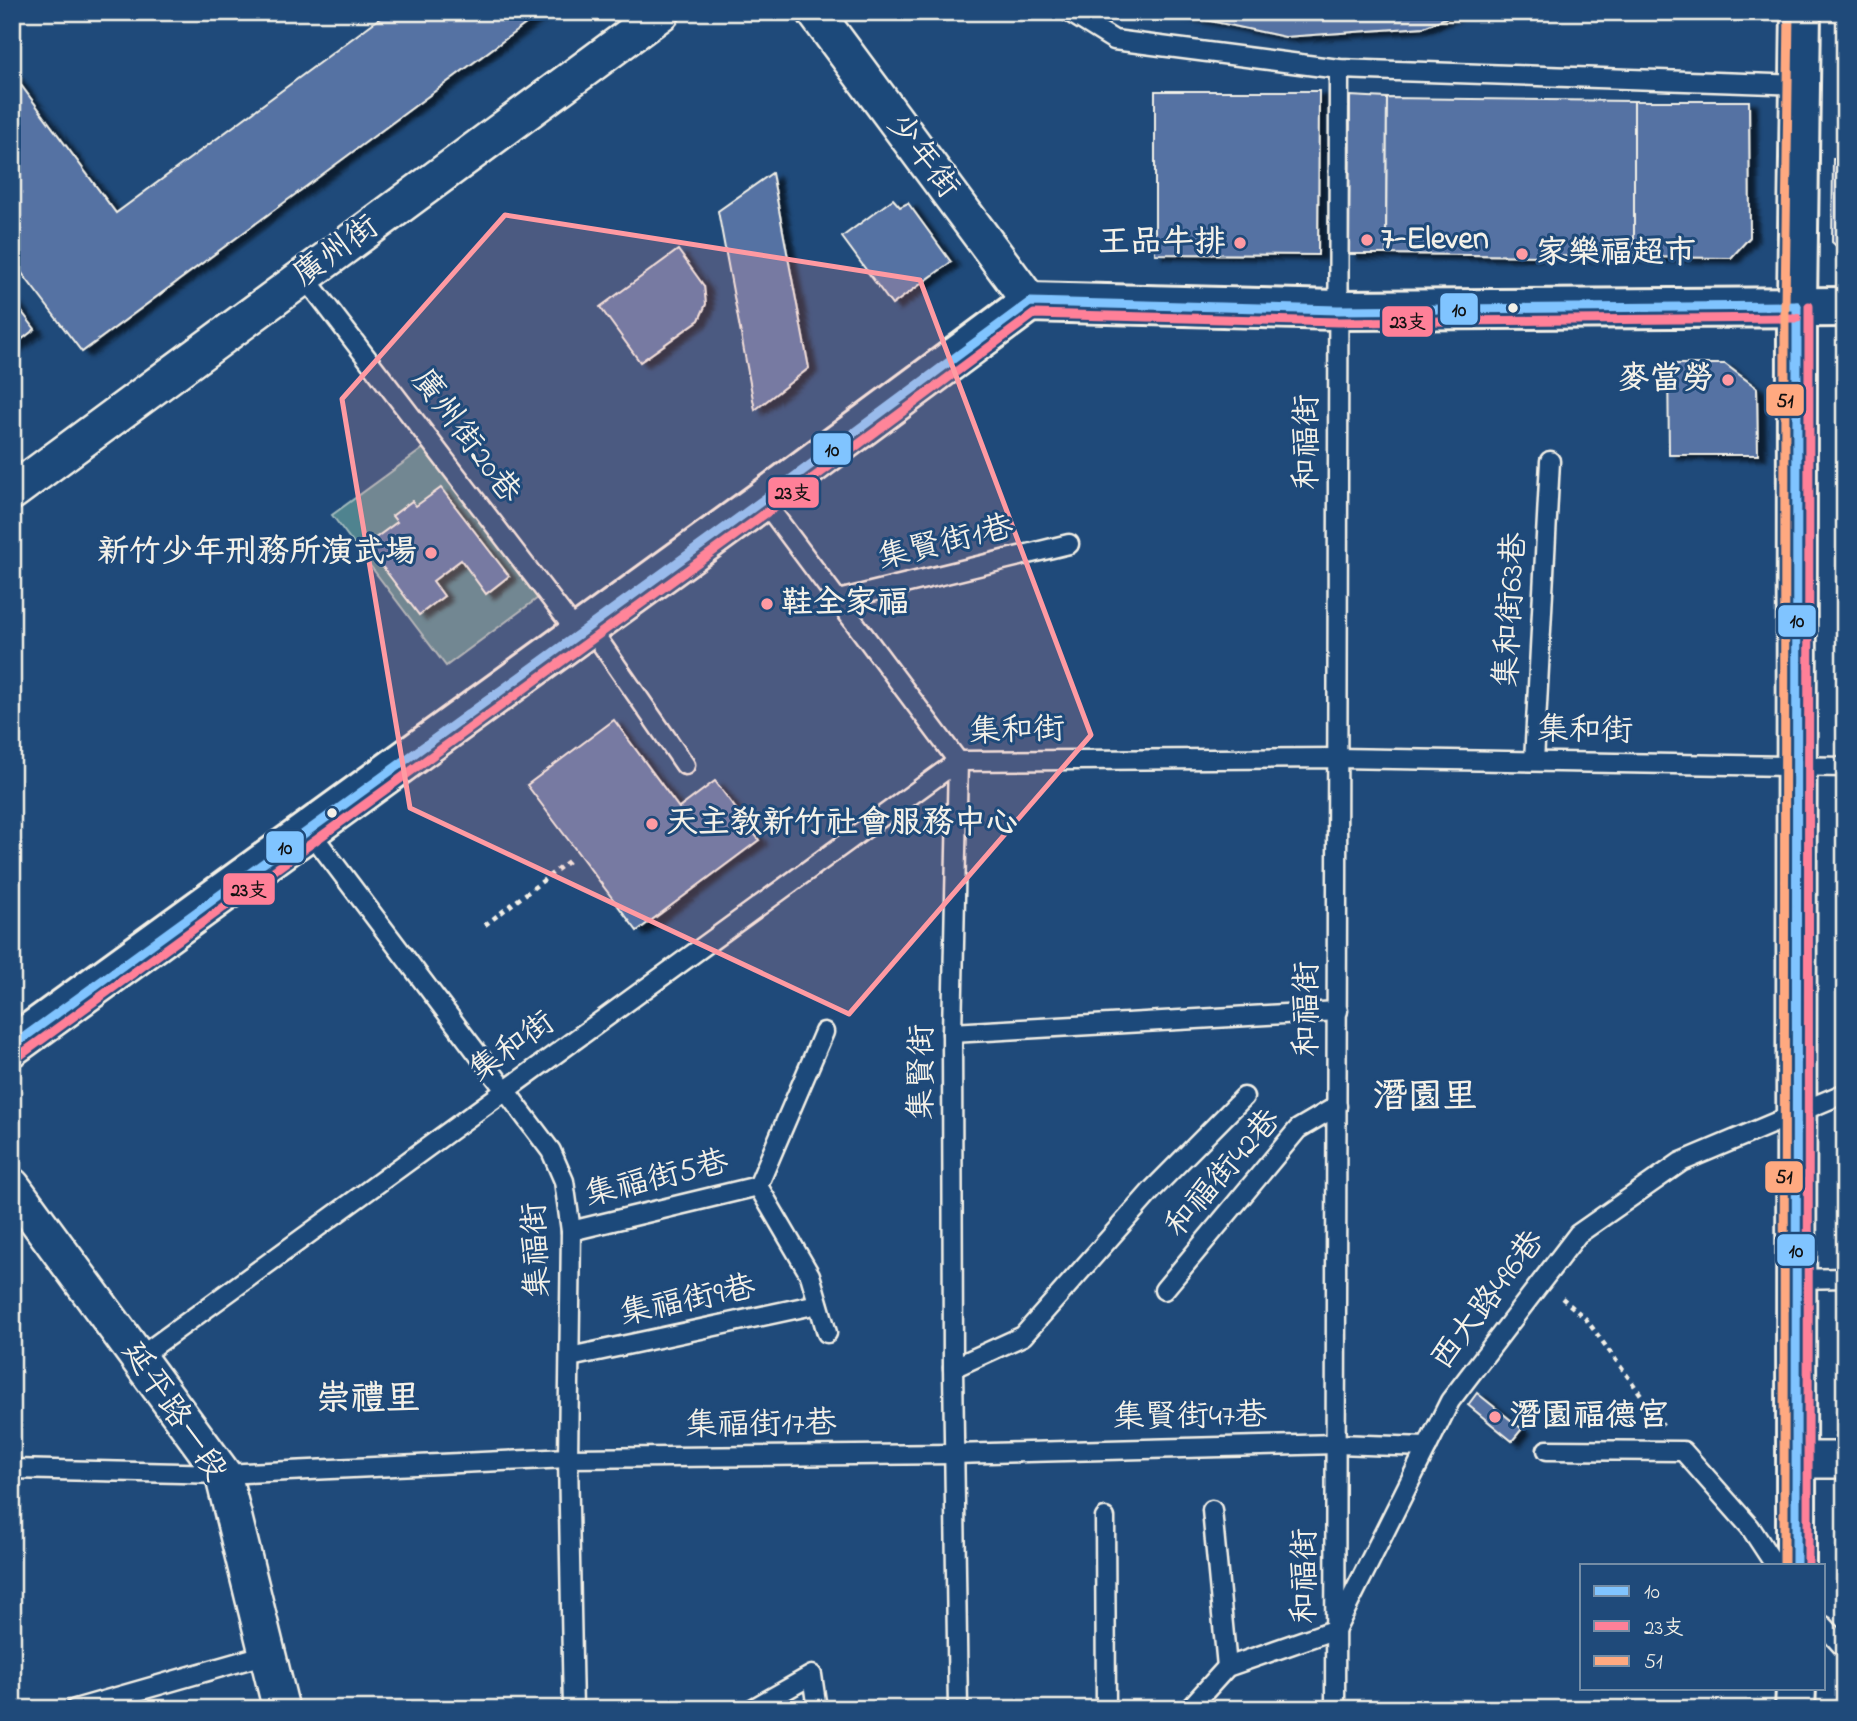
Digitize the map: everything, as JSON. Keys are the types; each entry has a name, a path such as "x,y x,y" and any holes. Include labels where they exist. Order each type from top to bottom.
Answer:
{"street":[{"name":"廣州街","path":"12,492 662,12"},
{"name":"少年街","path":"815,12 1030,302"},
{"path":"1796,1564 1797,306 1801,12"},
{"path":"12,1046 763,500 1030,302 1338,310 1845,307"},
{"name":"延平路一段","path":"12,1186 223,1474 281,1709"},
{"path":"1796,1460 1845,1460"},
{"path":"1796,1690 1796,1709"}],"lane":[{"path":"1069,12 1114,40 1339,69 1801,85"},
{"name":"和福街","path":"1335,1709 1339,69"},
{"name":"廣州街20巷","path":"304,276 583,630 685,765"},
{"name":"集和街63巷","path":"1534,761 1550,461"},
{"path":"763,500 958,761"},
{"name":"集賢街1巷","path":"838,600 1069,544"},
{"name":"集和街","path":"138,1358 958,761 1338,758 1845,766"},
{"name":"集賢街","path":"958,761 952,1033 958,1709"},
{"name":"集福街","path":"309,830 551,1151 564,1181 571,1231 568,1458 573,1709"},
{"path":"952,1033 1338,1011"},
{"name":"集福街5巷","path":"571,1231 758,1186 824,1032"},
{"name":"西大路496巷","path":"1336,1629 1450,1401 1578,1234 1681,1161 1845,1093"},
{"path":"953,1368 1023,1336 1153,1189 1244,1097"},
{"name":"和福街42巷","path":"1164,1290 1298,1129 1337,1106"},
{"path":"758,1186 810,1275 827,1333"},
{"path":"1796,1279 1845,1278"},
{"name":"集福街9巷","path":"570,1357 818,1304"},
{"name":"集賢街47巷","path":"954,1454 1336,1444 1427,1447"},
{"path":"1547,1450 1683,1451 1750,1527 1774,1564"},
{"name":"集福街17巷","path":"12,1469 223,1474 568,1458 954,1454"},
{"path":"1212,1510 1227,1667"},
{"path":"1105,1518 1106,1709"},
{"path":"1826,1628 1845,1649"},
{"path":"1189,1709 1227,1667 1336,1629"},
{"path":"75,1709 267,1654"},
{"path":"752,1709 812,1675 817,1709"}],"path":[{"path":"485,925 570,860"},
{"path":"1542,1281 1586,1319 1683,1451"}],"highlighted area":[{"path":"505,215 920,280 1091,735 849,1014 410,808 342,399"}],"green space":[{"path":"428,445 542,595 446,666 332,515"}],"building":[{"path":"388,12 542,12 82,352 12,260 12,73 116,213"},
{"path":"1169,12 1460,12 1424,27 1285,37"},
{"path":"1155,91 1319,91 1318,255 1155,254"},
{"path":"1350,96 1387,98 1386,254 1349,254"},
{"path":"1387,98 1634,101 1634,257 1386,254"},
{"path":"1634,101 1749,101 1750,237 1731,258 1634,257"},
{"path":"1833,159 1845,159 1845,254 1832,242"},
{"path":"772,173 809,368 755,410 718,211"},
{"path":"893,199 900,207 908,203 951,262 892,305 842,237"},
{"path":"678,250 704,286 706,304 699,320 640,362 600,307"},
{"path":"12,299 35,329 12,347"},
{"path":"1668,364 1725,364 1757,388 1758,455 1669,455"},
{"name":"新竹少年刑務所演武場","path":"441,488 509,576 486,594 461,560 433,581 444,596 419,615 366,545 397,522 392,516 412,501 416,506"},
{"name":"天主教新竹社會服務中心","path":"614,720 679,808 715,781 759,840 637,931 527,785"},
{"name":"潛園福德宮","path":"1477,1393 1522,1429 1512,1441 1468,1405"}],"transit line":[{"name":"51","path":"1784,1564 1785,306 1789,12"},
{"name":"10","path":"12,1046 763,500 1030,302 1338,310 1797,306"},
{"name":"10","path":"1796,1564 1797,306"},
{"name":"23支","path":"1808,1564 1809,306"},
{"name":"23支","path":"19,1056 770,510 1034,314 1338,322 1797,318"}],"place":[{"name":"7-Eleven","path":"1367,240"},
{"name":"王品牛排","path":"1240,243"},
{"name":"家樂福超市","path":"1522,254"},
{"name":"麥當勞","path":"1728,380"},
{"name":"新竹少年刑務所演武場","path":"431,553"},
{"name":"鞋全家福","path":"767,604"},
{"name":"天主教新竹社會服務中心","path":"652,824"},
{"name":"潛園福德宮","path":"1495,1417"}],"district":[{"name":"潛園里","path":"1425,1098"},
{"name":"崇禮里","path":"368,1400"}]}
